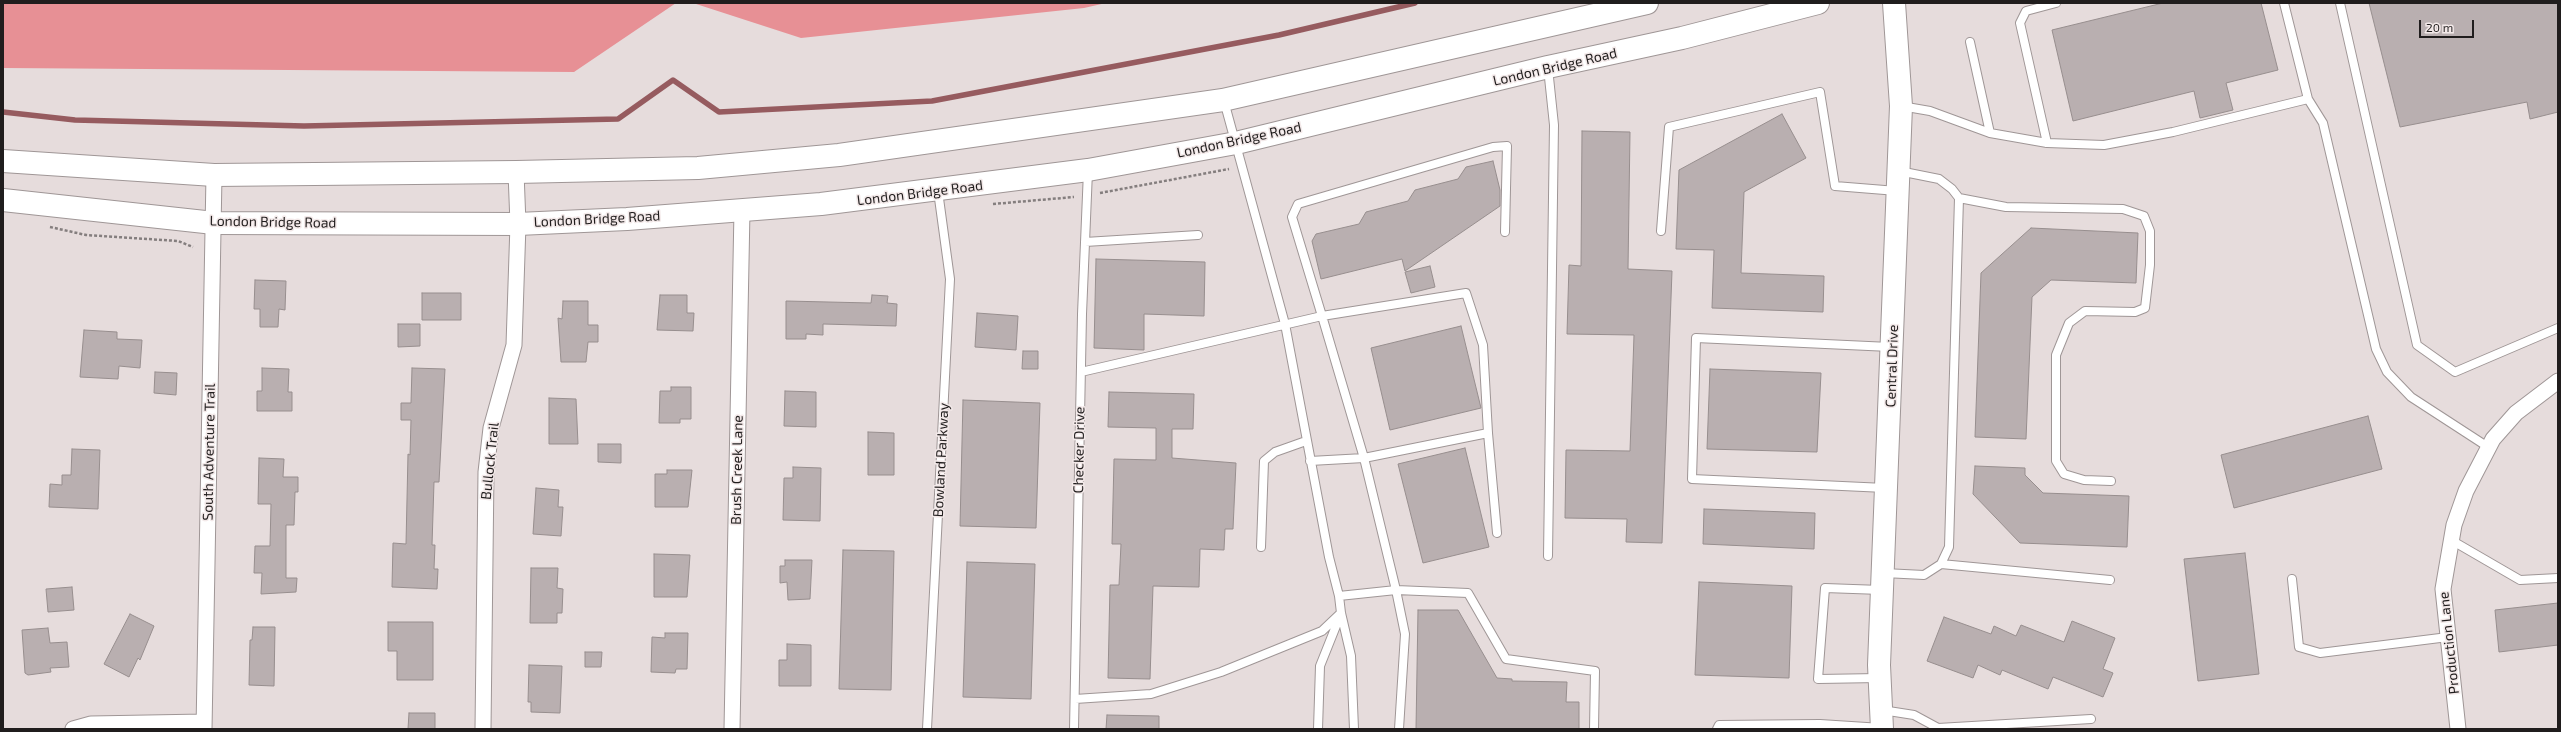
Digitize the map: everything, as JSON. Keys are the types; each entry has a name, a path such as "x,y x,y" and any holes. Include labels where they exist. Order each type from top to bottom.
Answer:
{"main road":[{"path":"3,161 214,175 516,172 698,168 839,155 1223,100 1647,3"},
{"name":"London Bridge Road","path":"3,200 214,223 518,224 821,204 938,191 1088,170 1236,143 1548,67 1682,38 1818,3"},
{"name":"Central Drive","path":"1882,722 1880,678 1901,106 1894,3"}],"street":[{"name":"Bullock Trail","path":"483,729 486,472 491,428 514,345 518,224 516,172"},
{"name":"South Adventure Trail","path":"204,725 214,175"},
{"name":"Brush Creek Lane","path":"732,729 742,210"},
{"name":"Production Lane","path":"2458,729 2443,589 2451,540 2466,491 2488,448 2516,412 2558,381"},
{"path":"73,729 91,724 204,725"}],"lane":[{"path":"2048,143 2020,23 2026,10 2056,3"},
{"path":"2284,3 2308,99 2323,123 2376,349 2387,372 2411,397 2488,448"},
{"path":"2340,3 2417,345 2455,372 2558,328"},
{"path":"1970,42 1990,133"},
{"path":"1548,67 1554,125 1548,556"},
{"path":"1661,231 1669,127 1820,92 1835,186 1898,180 1939,179 1952,189 1958,198 1949,546 1941,564 1924,575 1825,588 1818,679 1880,678"},
{"path":"1901,106 1930,111 1990,133 2048,143 2104,145 2173,132 2308,99"},
{"path":"1223,100 1285,324 1329,558 1339,596 1340,613 1351,656 1354,729"},
{"path":"1399,729 1405,634 1396,590 1364,458 1292,216 1298,204 1493,147 1507,146 1505,232"},
{"name":"Checker Drive","path":"1074,729 1081,372 1088,170"},
{"name":"Bowland Parkway","path":"927,729 950,279 938,191"},
{"path":"1958,198 2006,207 2123,209 2144,216 2150,238 2150,265 2145,308 2135,312 2085,311 2069,323 2056,354 2056,461 2064,474 2084,480 2111,481"},
{"path":"1085,242 1198,235"},
{"path":"1081,372 1322,316 1466,293 1483,345 1488,433 1497,533"},
{"path":"1887,488 1692,479 1696,338 1893,347"},
{"path":"1310,461 1364,458 1488,433"},
{"path":"1261,547 1264,461 1275,452 1306,441"},
{"path":"2451,540 2520,580 2558,578"},
{"path":"1941,564 2110,580"},
{"path":"2292,579 2299,647 2320,653 2448,637"},
{"path":"1339,596 1396,590 1468,593 1506,659 1595,671 1594,729"},
{"path":"1074,699 1151,694 1221,672 1322,631 1340,613"},
{"path":"1318,729 1320,666 1340,613"},
{"path":"1717,729 1719,725 1882,722 1914,715 1938,728 2091,719"}],"path":[{"path":"44,226 86,235 178,241 193,247"}],"shaded area":[{"path":"3,3 676,3 574,72 3,68"},
{"path":"693,3 1106,3 1084,8 801,38"}],"building":[{"path":"2163,3 2261,3 2278,70 2226,83 2233,110 2200,118 2194,91 2073,121 2052,30"},
{"path":"2369,3 2558,3 2558,112 2530,119 2527,102 2400,127"},
{"path":"1782,114 1806,158 1744,192 1741,273 1824,276 1823,312 1712,308 1714,250 1676,249 1679,170"},
{"path":"1582,131 1630,132 1628,269 1672,271 1662,543 1626,542 1627,519 1565,518 1566,450 1630,451 1634,335 1567,334 1569,265 1581,266"},
{"path":"1493,161 1500,190 1500,206 1405,271 1402,259 1321,279 1312,241 1316,234 1359,224 1366,212 1408,201 1415,190 1458,179 1466,167"},
{"path":"2031,228 2138,233 2136,283 2051,280 2032,297 2026,439 1975,437 1981,273"},
{"path":"1096,259 1205,262 1204,316 1144,314 1144,350 1094,348"},
{"path":"1430,266 1435,287 1411,293 1405,272"},
{"path":"255,280 286,281 285,310 279,309 278,327 260,327 260,309 254,309"},
{"path":"422,293 461,293 461,320 422,320"},
{"path":"660,295 687,295 687,313 694,313 693,331 657,330"},
{"path":"872,295 888,296 887,303 897,304 896,326 823,324 823,335 806,334 806,339 786,339 786,301 871,303"},
{"path":"563,301 588,301 588,325 598,325 598,342 588,342 586,362 561,362 558,318 562,319"},
{"path":"977,313 1018,316 1016,350 975,347"},
{"path":"398,324 420,324 420,346 398,347"},
{"path":"1461,326 1481,408 1390,430 1371,348"},
{"path":"84,330 117,332 117,339 142,340 140,368 119,366 118,379 80,377"},
{"path":"1023,351 1038,351 1038,369 1022,369"},
{"path":"262,368 289,369 288,392 292,392 292,411 257,411 257,391 262,391"},
{"path":"412,368 445,369 439,482 434,482 432,545 435,545 434,569 438,569 437,589 392,587 393,543 406,544 408,454 410,455 411,420 401,420 401,403 411,403"},
{"path":"1710,369 1821,373 1817,452 1707,449"},
{"path":"155,372 177,373 176,395 154,393"},
{"path":"671,387 691,387 691,419 680,419 680,423 659,423 660,391 671,391"},
{"path":"785,391 816,392 816,427 784,426"},
{"path":"1109,392 1194,394 1193,429 1172,429 1172,458 1236,463 1233,529 1225,529 1224,550 1200,549 1199,587 1153,586 1150,679 1108,678 1110,585 1119,585 1121,544 1112,544 1114,459 1156,460 1156,428 1108,427"},
{"path":"549,398 576,399 578,444 549,444"},
{"path":"963,400 1040,403 1036,528 960,526"},
{"path":"2368,416 2382,469 2234,508 2221,455"},
{"path":"868,432 894,433 894,475 868,475"},
{"path":"598,444 621,444 621,463 598,462"},
{"path":"1465,448 1489,547 1423,563 1398,464"},
{"path":"72,449 100,450 98,509 49,507 50,484 62,485 62,475 71,475"},
{"path":"259,458 284,459 283,477 298,477 298,492 295,492 294,525 286,525 286,578 297,578 296,592 261,594 262,573 254,573 255,546 270,546 271,504 258,504"},
{"path":"1975,466 2025,468 2025,475 2043,493 2129,496 2127,547 2020,543 1973,494"},
{"path":"793,467 821,468 820,521 783,520 784,478 793,478"},
{"path":"667,470 692,470 688,507 655,507 655,474 667,474"},
{"path":"536,488 559,490 558,507 563,507 561,536 533,534"},
{"path":"1704,509 1815,513 1814,549 1703,544"},
{"path":"843,550 894,551 891,690 839,689"},
{"path":"2245,553 2259,674 2198,681 2184,559"},
{"path":"654,554 690,555 687,597 654,597"},
{"path":"785,560 812,560 810,599 788,600 787,582 780,583 780,566 785,566"},
{"path":"967,562 1035,564 1031,699 963,697"},
{"path":"531,568 558,568 557,588 563,589 562,613 557,613 557,623 530,623"},
{"path":"1699,582 1792,586 1789,678 1695,675"},
{"path":"72,587 74,610 48,612 46,589"},
{"path":"2558,603 2558,645 2499,652 2495,610"},
{"path":"1418,610 1458,610 1497,678 1512,679 1512,681 1567,682 1566,702 1579,702 1579,729 1416,729"},
{"path":"130,614 154,626 140,660 138,658 129,677 104,664"},
{"path":"1944,617 1991,634 1994,626 2016,636 2021,625 2064,642 2072,621 2115,638 2103,669 2113,673 2103,697 2053,677 2048,689 2002,670 2000,675 1978,665 1973,678 1927,661"},
{"path":"388,622 433,622 433,680 397,680 397,651 388,651"},
{"path":"253,627 275,627 274,686 249,685 250,640 252,640"},
{"path":"48,628 50,643 67,642 69,667 50,668 51,672 28,675 25,673 22,630"},
{"path":"665,633 688,633 687,669 676,669 675,673 651,672 652,637 665,638"},
{"path":"787,644 811,645 811,686 779,686 779,660 787,660"},
{"path":"585,652 602,652 601,667 585,667"},
{"path":"529,665 562,666 560,713 531,712 531,702 528,702"},
{"path":"409,713 435,713 435,729 408,729"},
{"path":"1107,715 1159,716 1159,729 1106,729"}],"waterway":[{"path":"3,112 75,120 304,126 618,119 673,80 719,112 932,101 1279,35 1415,3"}]}
